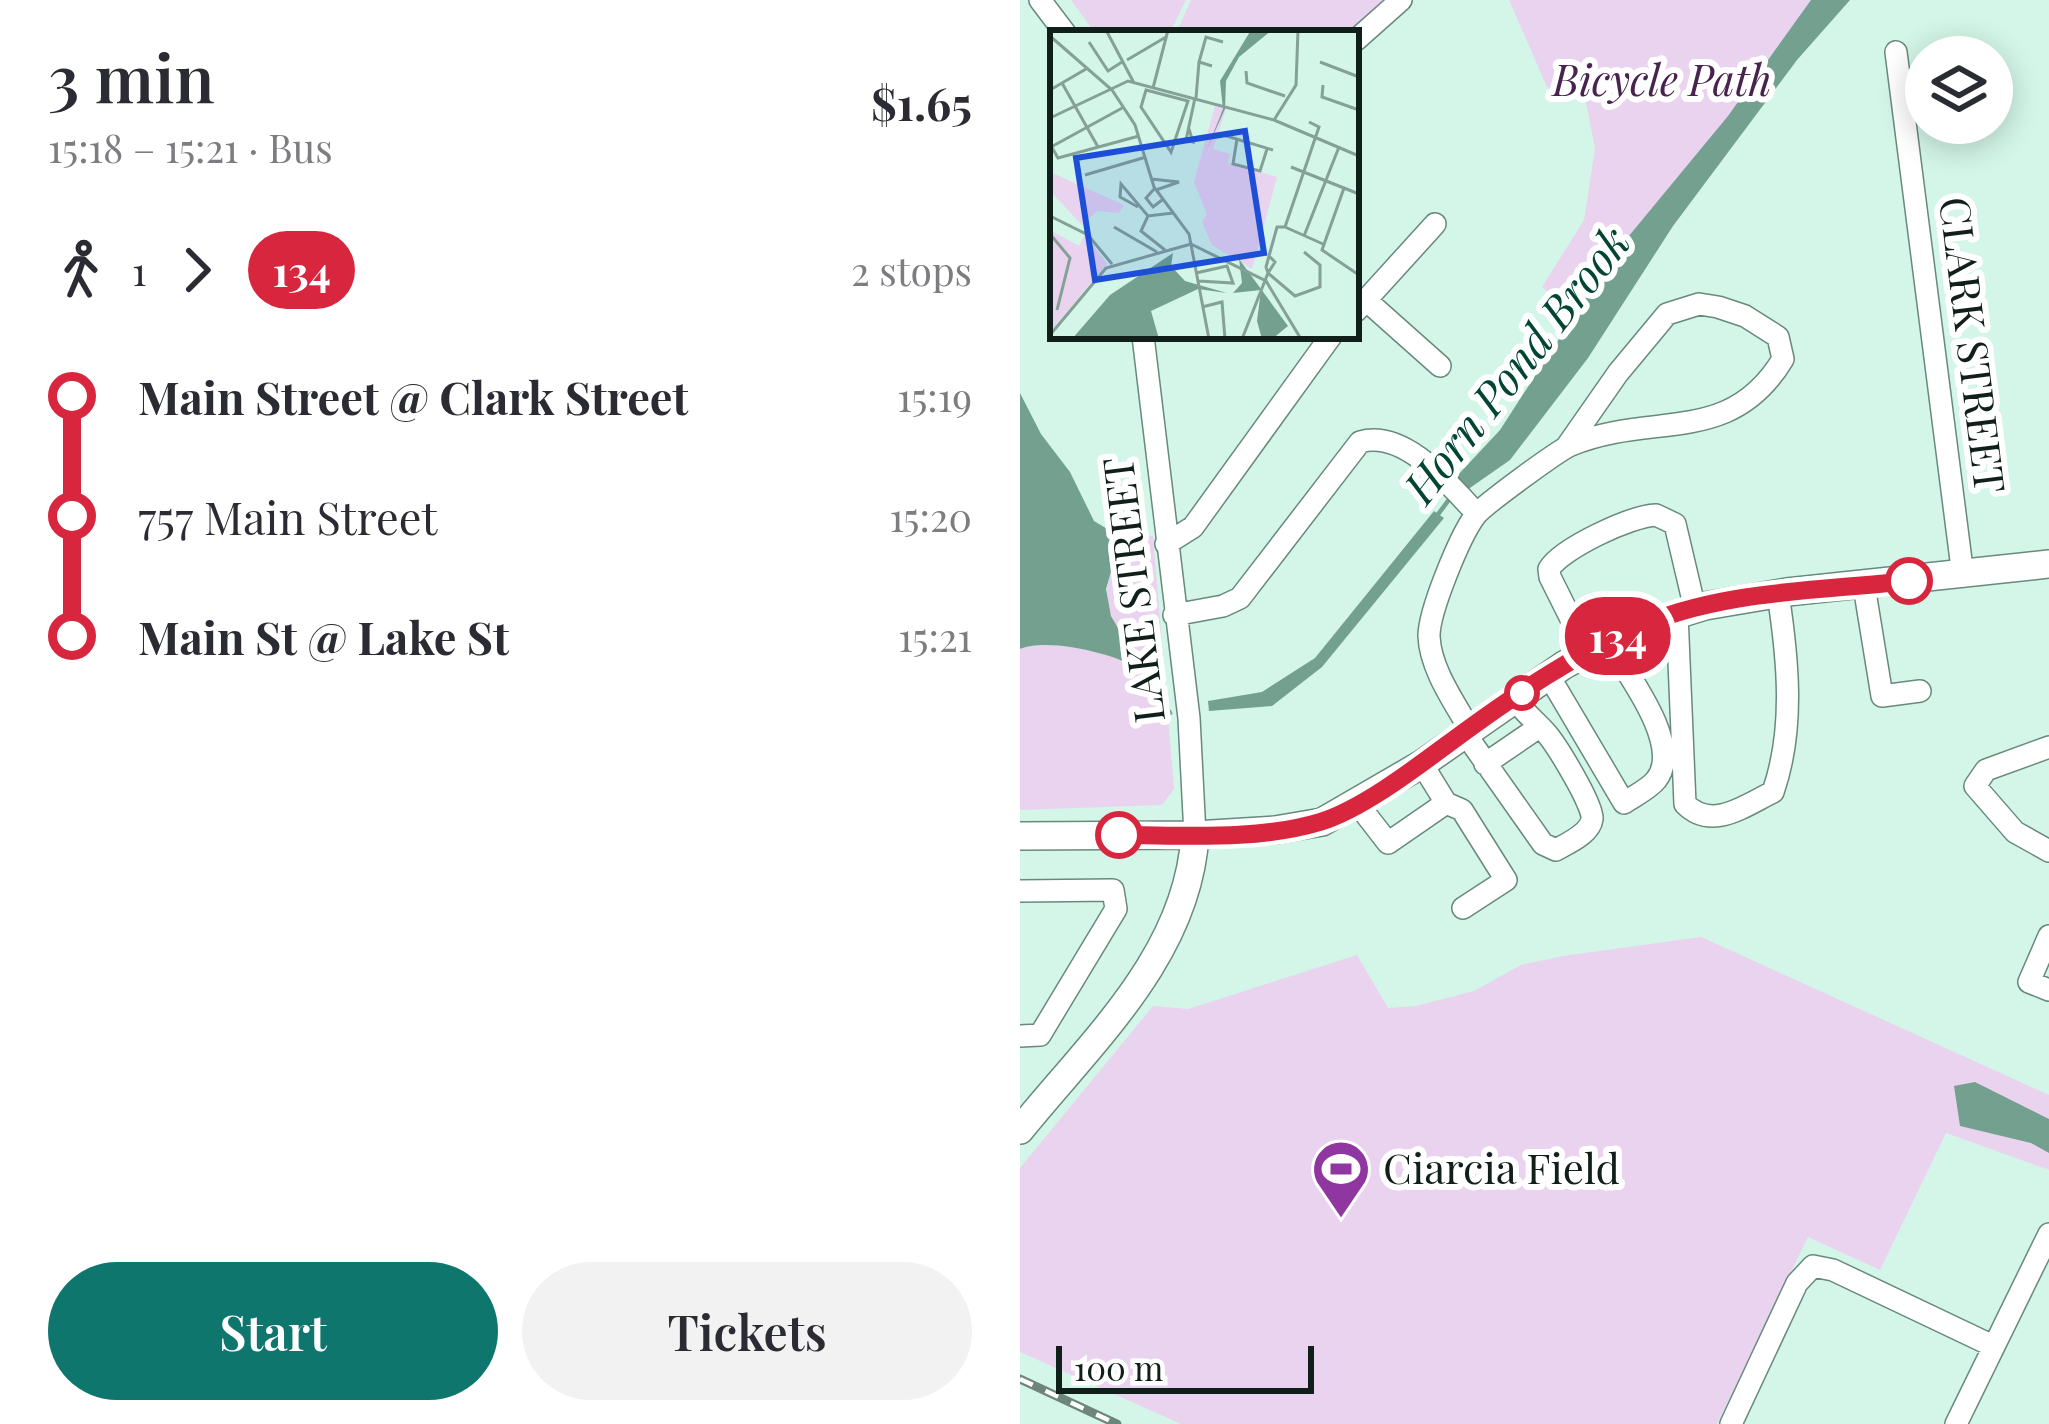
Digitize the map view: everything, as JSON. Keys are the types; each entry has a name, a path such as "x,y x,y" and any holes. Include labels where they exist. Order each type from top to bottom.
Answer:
{"main road":[{"path":"1020,836 1195,835 1322,822 1421,764 1549,676 1634,628 1686,612 1778,594 2049,564"},
{"path":"1026,1112 1130,995 1164,946 1190,883 1195,835"}],"street":[{"path":"1040,0 1063,30"},
{"path":"1359,37 1401,0"},
{"name":"CLARK STREET","path":"1896,52 1963,576"},
{"path":"1436,224 1362,306 1440,366"},
{"path":"1462,499 1567,446 1619,431 1731,413 1769,382 1784,359 1778,337 1718,307 1699,304 1667,314 1567,446"},
{"name":"LAKE STREET","path":"1143,339 1190,734 1195,835"},
{"path":"1166,544 1193,527 1329,339"},
{"path":"1174,615 1240,598 1360,442 1371,439 1400,445 1462,499"},
{"path":"1462,499 1429,635 1443,683 1484,764 1550,849 1556,850 1592,824 1590,806 1548,734 1514,698"},
{"path":"1549,676 1624,802 1656,781 1664,763 1658,725 1598,647 1549,569 1558,556 1629,522 1656,515 1675,524 1686,612 1685,805 1695,814 1717,818 1773,792 1783,763 1787,706 1778,594"},
{"path":"1864,586 1882,696 1921,691"},
{"path":"1484,764 1539,727"},
{"path":"2049,747 1986,770 1975,786 2015,832 2049,851"},
{"path":"1421,764 1446,803 1462,810 1506,880 1462,908"},
{"path":"1357,803 1388,843 1446,803"},
{"path":"1020,891 1113,890 1116,909 1040,1035 1020,1036"},
{"path":"2049,936 2029,982 2049,990"},
{"path":"1955,1424 2049,1234"},
{"path":"1731,1424 1797,1283 1813,1266 1833,1270 1993,1346"}],"green space":[{"path":"1071,0 1186,0 1171,30 1093,30"},
{"path":"1191,0 1387,0 1354,30 1177,30"},
{"name":"Bicycle Path","path":"1509,0 1811,0 1597,333 1542,287 1584,220 1595,148 1586,103 1547,87"},
{"path":"1114,533 1153,536 1174,789 1162,805 1020,810 1020,649 1063,646 1141,667 1110,610"},
{"path":"1701,937 2049,1095 2049,1170 1946,1133 1880,1270 1808,1237 1717,1424 1181,1424 1020,1352 1020,1168 1153,1006 1188,1009 1357,955 1388,1008 1416,1006 1474,991 1521,965"}],"shaded area":[{"name":"Horn Pond Brook","path":"1811,0 1850,0 1797,60 1673,226 1588,358 1510,460 1467,490 1457,476 1500,430 1614,254 1728,116"},
{"path":"1020,393 1041,434 1070,472 1094,521 1114,533 1118,547 1106,589 1111,616 1143,671 1083,649 1048,645 1020,649"},
{"name":"Horn Pond Brook","path":"1434,511 1444,518 1322,667 1272,706 1209,711 1208,701 1262,692 1315,658"},
{"path":"1975,1082 2049,1119 2049,1153 2031,1143 1960,1126 1954,1086"}],"waterway":[{"name":"Horn Pond Brook","path":"1436,517 1451,497"},
{"name":"Horn Pond Brook","path":"1139,668 1170,713"}],"railway":[{"path":"1020,1379 1117,1424"}],"bus line":[{"name":"134","path":"1119,835 1249,832 1322,822 1421,764 1564,665 1634,628 1705,605 1909,581"}],"place":[{"name":"Ciarcia Field","path":"1341,1220"}]}
